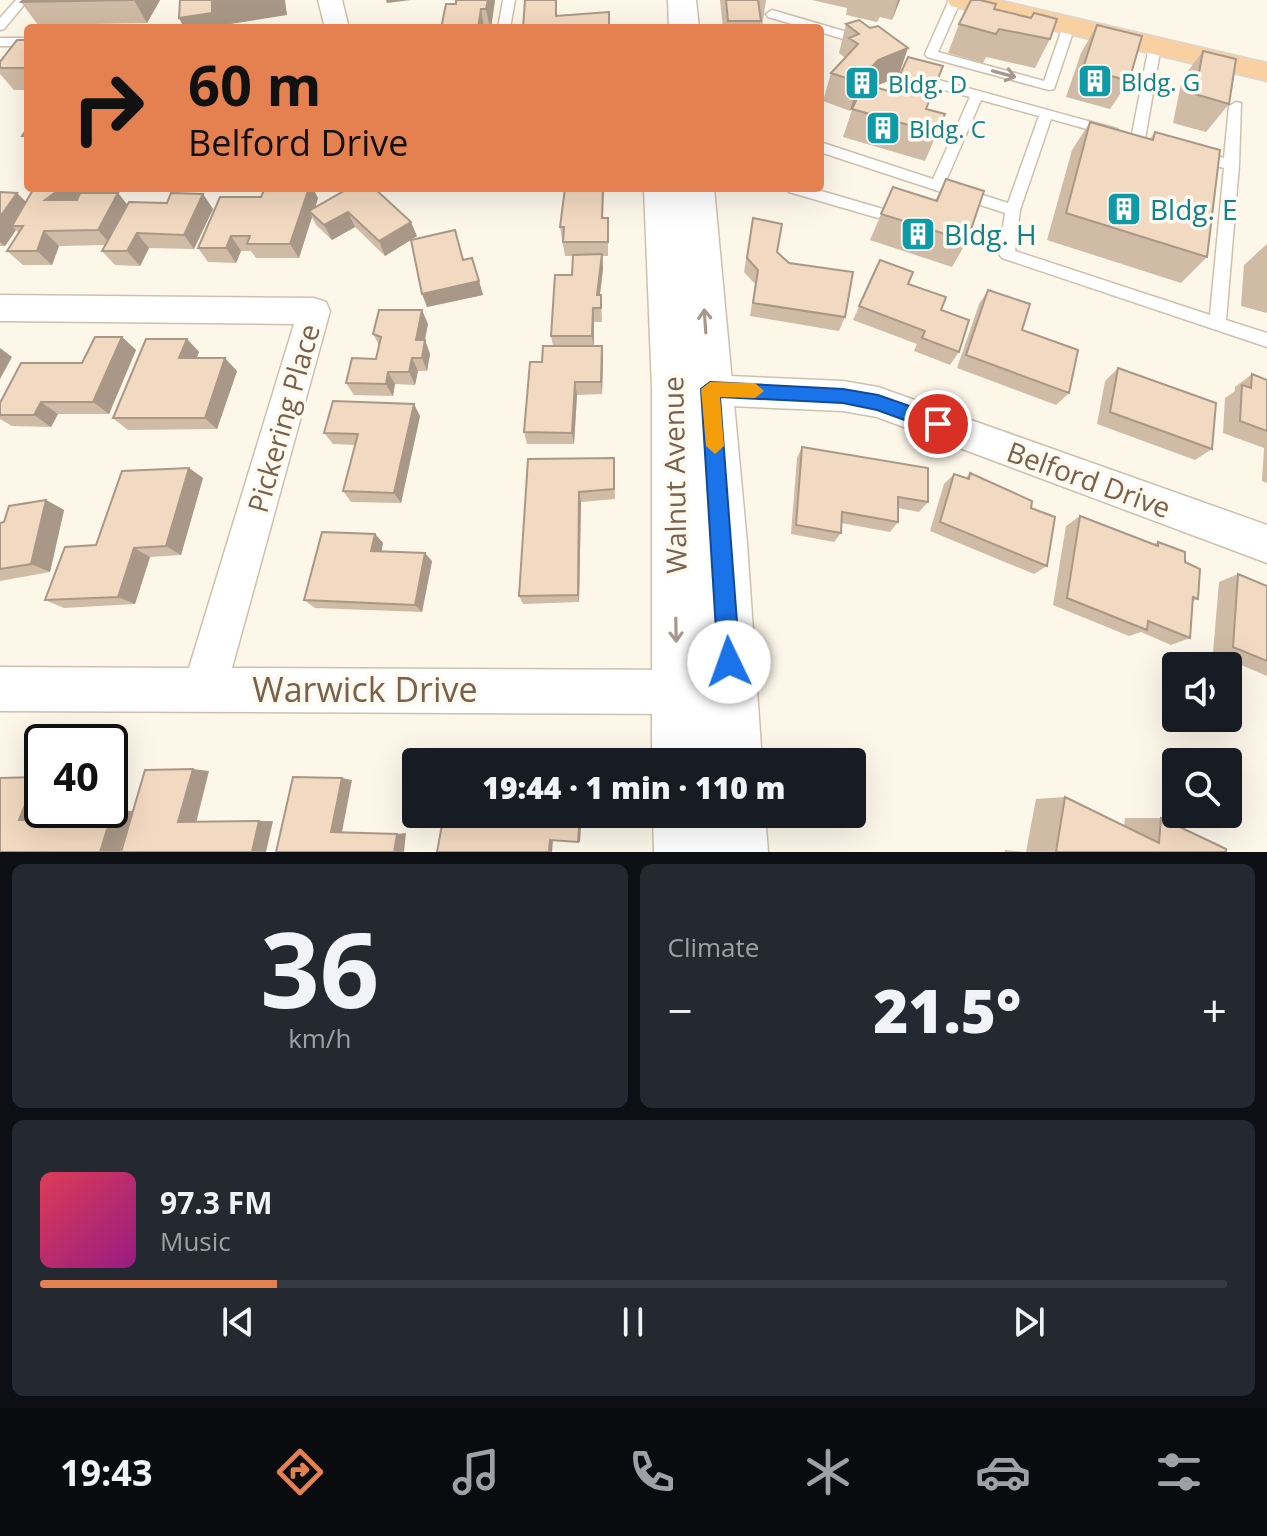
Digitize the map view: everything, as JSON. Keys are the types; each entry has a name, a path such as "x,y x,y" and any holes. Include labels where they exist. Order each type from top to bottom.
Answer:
{"highway":[{"path":"958,0 1267,72"}],"street":[{"path":"330,0 336,24"},
{"path":"682,0 684,24"},
{"name":"Walnut Avenue","path":"663,192 692,389 730,692 733,748"},
{"name":"Walnut Avenue","path":"679,748 677,692 692,389 696,192"},
{"name":"Pickering Place","path":"0,308 314,311 205,688"},
{"name":"Belford Drive","path":"692,389 843,396 878,402 1267,544"},
{"name":"Warwick Drive","path":"0,689 730,692"},
{"path":"683,828 684,852"},
{"path":"737,828 738,852"}],"lane":[{"path":"0,26 22,0"},
{"path":"505,24 509,0"},
{"path":"958,0 931,54 1049,86 1069,26"},
{"path":"772,14 806,24"},
{"path":"824,29 881,46"},
{"path":"0,42 24,42"},
{"path":"904,64 912,77 1145,141 1155,46"},
{"path":"937,185 977,95"},
{"path":"1217,324 1236,106"},
{"path":"1046,114 1013,210 1007,254 1267,340"},
{"path":"824,148 1013,210"},
{"path":"1178,150 1232,165"},
{"path":"807,192 878,213"}],"building":[{"path":"23,0 134,0 21,2"},
{"path":"180,0 229,0 212,2 212,13 179,18"},
{"path":"456,0 488,0 486,9 481,9 479,24 442,24 446,4 456,4"},
{"path":"525,0 556,0 556,16 609,12 609,24 523,24"},
{"path":"726,0 758,0 761,21 728,21"},
{"path":"971,0 996,4 994,9 1031,18 1034,13 1057,19 1050,39 999,29 996,34 959,24"},
{"path":"859,20 870,28 878,26 908,48 878,60 858,82 831,73 858,44 849,38 859,34 846,24"},
{"path":"1097,25 1142,36 1129,81 1083,68"},
{"path":"17,40 24,40 24,68 0,68 0,62"},
{"path":"1203,51 1236,59 1229,104 1195,94"},
{"path":"908,57 943,66 926,109 945,114 937,133 852,109 864,84 892,92"},
{"path":"1090,122 1153,140 1155,132 1220,150 1207,257 1066,213"},
{"path":"946,179 984,191 967,241 881,214 893,187 937,201"},
{"path":"0,192 17,193 0,217"},
{"path":"32,192 56,192 45,200 77,200 80,193 118,193 98,230 44,231 37,251 7,251 23,226 12,226"},
{"path":"263,192 308,192 290,244 247,244 250,236 231,236 226,248 198,248 220,197 261,197"},
{"path":"342,192 378,192 411,222 379,241 348,212 324,225 309,211"},
{"path":"564,192 603,192 602,218 608,218 608,242 563,242 564,227 560,227"},
{"path":"171,193 203,194 184,235 137,233 127,251 102,251 129,202 167,203"},
{"path":"753,218 782,224 777,252 789,263 853,272 845,317 753,303 758,270 747,258"},
{"path":"455,230 463,260 472,258 479,281 422,294 411,240"},
{"path":"602,254 597,295 601,295 601,308 593,308 592,336 551,336 555,275 572,275 573,255"},
{"path":"880,260 913,272 908,284 946,297 941,310 969,320 959,352 922,338 925,331 859,306"},
{"path":"988,290 1030,304 1022,330 1078,350 1069,393 966,355"},
{"path":"379,310 422,310 416,340 425,340 422,358 412,358 409,372 388,372 386,384 346,383 352,358 376,359 381,337 373,334"},
{"path":"95,337 122,337 93,402 41,402 34,415 0,415 0,403 21,363 82,363"},
{"path":"146,339 187,339 179,358 225,358 205,418 113,418"},
{"path":"543,346 602,346 601,382 575,382 572,433 524,432 530,362 542,362"},
{"path":"1118,368 1216,403 1212,449 1110,412"},
{"path":"1252,374 1267,380 1267,431 1240,421 1242,385 1251,388"},
{"path":"333,401 414,404 394,493 343,491 358,434 324,433"},
{"path":"802,447 928,468 928,502 898,497 898,522 842,512 841,533 796,525"},
{"path":"614,458 614,489 579,492 578,595 519,596 528,459"},
{"path":"189,468 166,546 134,548 118,597 45,600 65,547 96,545 122,471"},
{"path":"970,473 1032,501 1031,508 1055,517 1047,566 940,522 954,474 969,479"},
{"path":"46,500 31,564 0,569 0,523 4,522 9,506"},
{"path":"1080,516 1158,546 1158,542 1185,552 1185,562 1200,569 1198,599 1193,597 1190,638 1148,621 1147,630 1067,598"},
{"path":"322,532 375,534 371,551 425,553 415,605 304,600"},
{"path":"1238,574 1267,586 1267,661 1233,647"},
{"path":"193,769 178,822 259,821 252,852 121,852 145,770"},
{"path":"24,777 24,807 19,820 24,820 24,828 107,828 100,852 0,852 0,778"},
{"path":"293,777 342,778 331,832 397,834 394,852 276,852"},
{"path":"1065,797 1159,843 1161,818 1162,828 1182,828 1226,849 1226,852 1056,852"},
{"path":"441,828 579,828 578,842 550,840 549,852 437,852"}],"slow traffic":[{"path":"715,446 710,389 755,391"}],"place":[{"name":"Bldg. G","path":"1095,81"},
{"name":"Bldg. D","path":"862,83"},
{"name":"Bldg. C","path":"883,128"},
{"name":"Bldg. E","path":"1124,209"},
{"name":"Bldg. H","path":"918,234"}],"route":[{"path":"729,662 710,389 843,396 878,402 938,424"}]}
